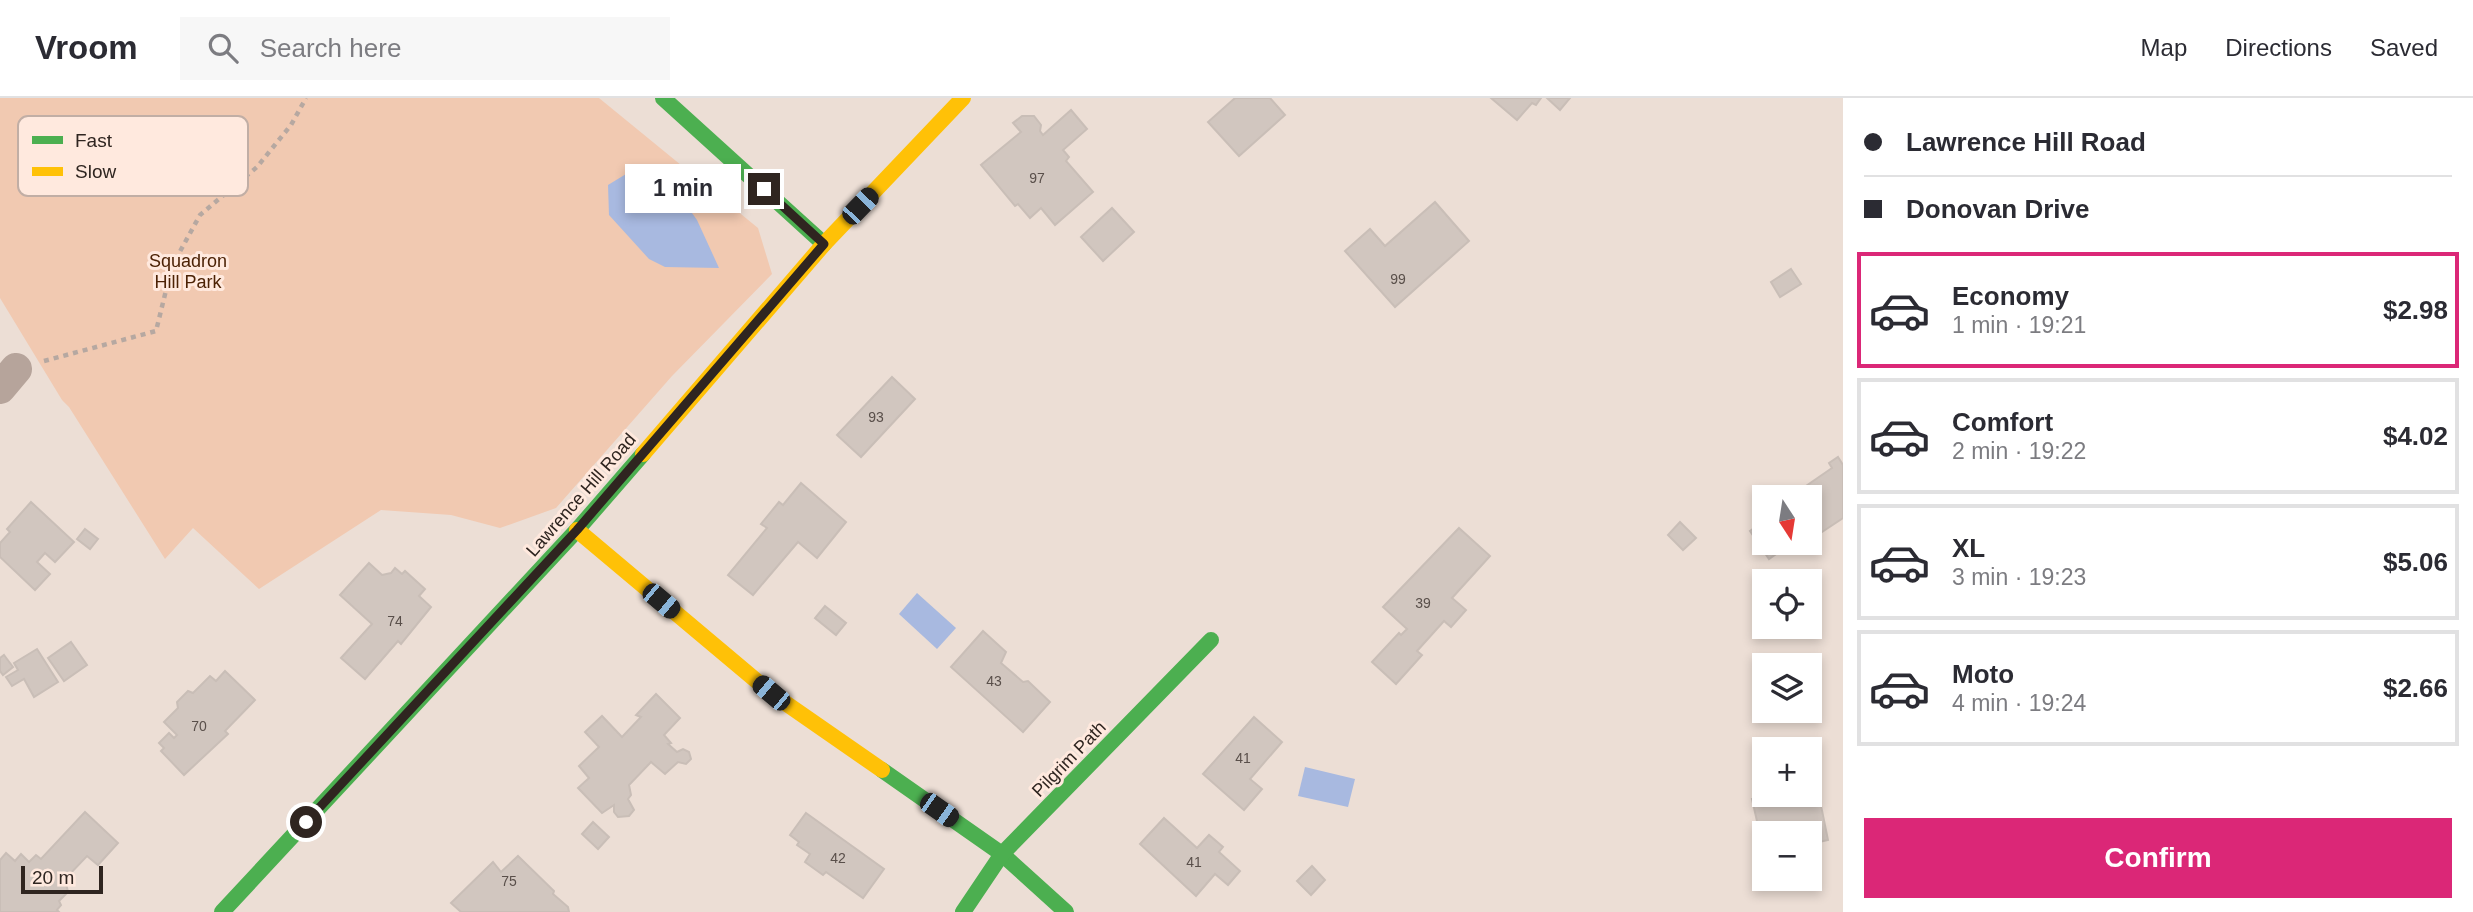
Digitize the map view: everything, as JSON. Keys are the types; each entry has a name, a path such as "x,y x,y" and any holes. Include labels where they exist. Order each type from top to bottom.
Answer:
{"street":[{"path":"663,98 824,244"},
{"name":"Lawrence Hill Road","path":"222,912 577,530 824,244 963,98"},
{"path":"577,530 771,693 1002,854 1066,912"},
{"name":"Pilgrim Path","path":"963,912 1002,854 1211,640"}],"path":[{"path":"248,175 291,125 306,98"},
{"path":"8,378 156,331 172,266 200,215 223,196"}],"green space":[{"name":"Squadron Hill Park","path":"0,98 599,98 758,228 772,274 672,376 556,508 500,528 451,515 381,510 259,589 193,528 165,559 0,298"}],"water":[{"path":"631,171 669,181 697,220 719,268 665,267 649,259 609,215 608,185"},
{"path":"917,593 956,628 937,649 899,614"},
{"path":"1305,767 1355,779 1348,807 1298,796"}],"building":[{"path":"1235,98 1270,98 1285,115 1239,156 1208,122"},
{"path":"1491,98 1541,98 1536,105 1532,103 1517,120"},
{"path":"1547,98 1570,98 1560,110"},
{"path":"1071,110 1087,129 1063,150 1069,157 1066,161 1093,192 1055,225 1041,208 1030,218 1018,204 1015,206 981,165 1021,132 1013,123 1022,116 1034,116 1041,125 1040,131 1043,135"},
{"path":"1435,202 1469,241 1395,307 1345,251 1370,229 1385,246"},
{"path":"1112,208 1134,232 1103,261 1081,237"},
{"path":"1791,269 1801,284 1780,297 1771,282"},
{"path":"892,377 915,399 861,457 837,435"},
{"path":"1838,457 1843,465 1843,518 1822,532 1822,485 1807,485 1832,468 1829,463"},
{"path":"801,483 846,522 817,558 798,542 753,595 728,575 767,528 761,524 779,502 783,505"},
{"path":"31,502 74,542 55,562 45,553 37,562 50,574 35,590 0,557 0,543 10,532 7,529"},
{"path":"1680,522 1696,538 1683,550 1668,535"},
{"path":"1459,528 1490,556 1452,598 1466,610 1451,627 1444,621 1417,651 1422,655 1396,684 1372,662 1399,633 1401,635 1407,629 1383,607"},
{"path":"85,529 98,539 90,549 77,539"},
{"path":"369,563 382,575 391,573 395,568 402,574 405,571 425,589 419,596 431,607 401,644 398,641 365,679 341,658 372,624 340,595"},
{"path":"825,606 846,623 836,635 815,618"},
{"path":"983,631 1006,652 1001,663 1023,682 1028,681 1050,702 1023,732 951,667"},
{"path":"71,642 87,665 64,681 48,658"},
{"path":"37,649 58,682 34,697 24,679 12,686 6,677 18,670 14,663"},
{"path":"4,655 13,667 3,675 0,671 0,658"},
{"path":"225,671 255,700 225,731 228,734 184,775 161,751 164,748 159,743 169,733 174,738 177,735 164,722 178,708 177,702 188,691 193,693 210,676 216,681"},
{"path":"656,694 680,718 664,735 671,743 668,744 677,752 683,749 689,752 691,759 686,764 678,762 665,774 651,762 629,785 631,795 628,799 634,810 629,816 618,817 614,812 614,805 602,813 578,788 589,778 579,766 599,747 585,732 602,716 622,737 641,717 636,715"},
{"path":"1254,717 1282,742 1250,779 1262,789 1244,810 1203,774"},
{"path":"1754,807 1821,807 1828,840 1822,841 1822,821 1757,821"},
{"path":"85,812 118,843 98,865 87,856 65,879 68,892 59,901 59,912 0,912 0,860 6,853 15,861 21,854 29,862 36,855 41,859"},
{"path":"806,813 884,869 863,898 826,872 823,875 805,862 810,854 797,845 799,842 790,835"},
{"path":"1164,818 1197,848 1209,835 1223,847 1219,852 1240,871 1228,885 1215,874 1196,896 1140,844"},
{"path":"593,822 609,837 598,849 582,834"},
{"path":"518,856 554,891 553,894 568,907 569,912 461,912 451,903 493,862 501,872"},
{"path":"1312,866 1325,880 1311,895 1297,881"}],"traffic: fast":[{"path":"663,98 824,244"},
{"path":"222,912 577,530 643,454"},
{"path":"963,912 1002,854 1211,640"},
{"path":"882,770 1002,854 1066,912"}],"traffic: slow":[{"path":"643,454 824,244 963,98"},
{"path":"577,530 771,693 882,770"}],"route":[{"path":"306,822 577,530 824,244 764,189"}]}
